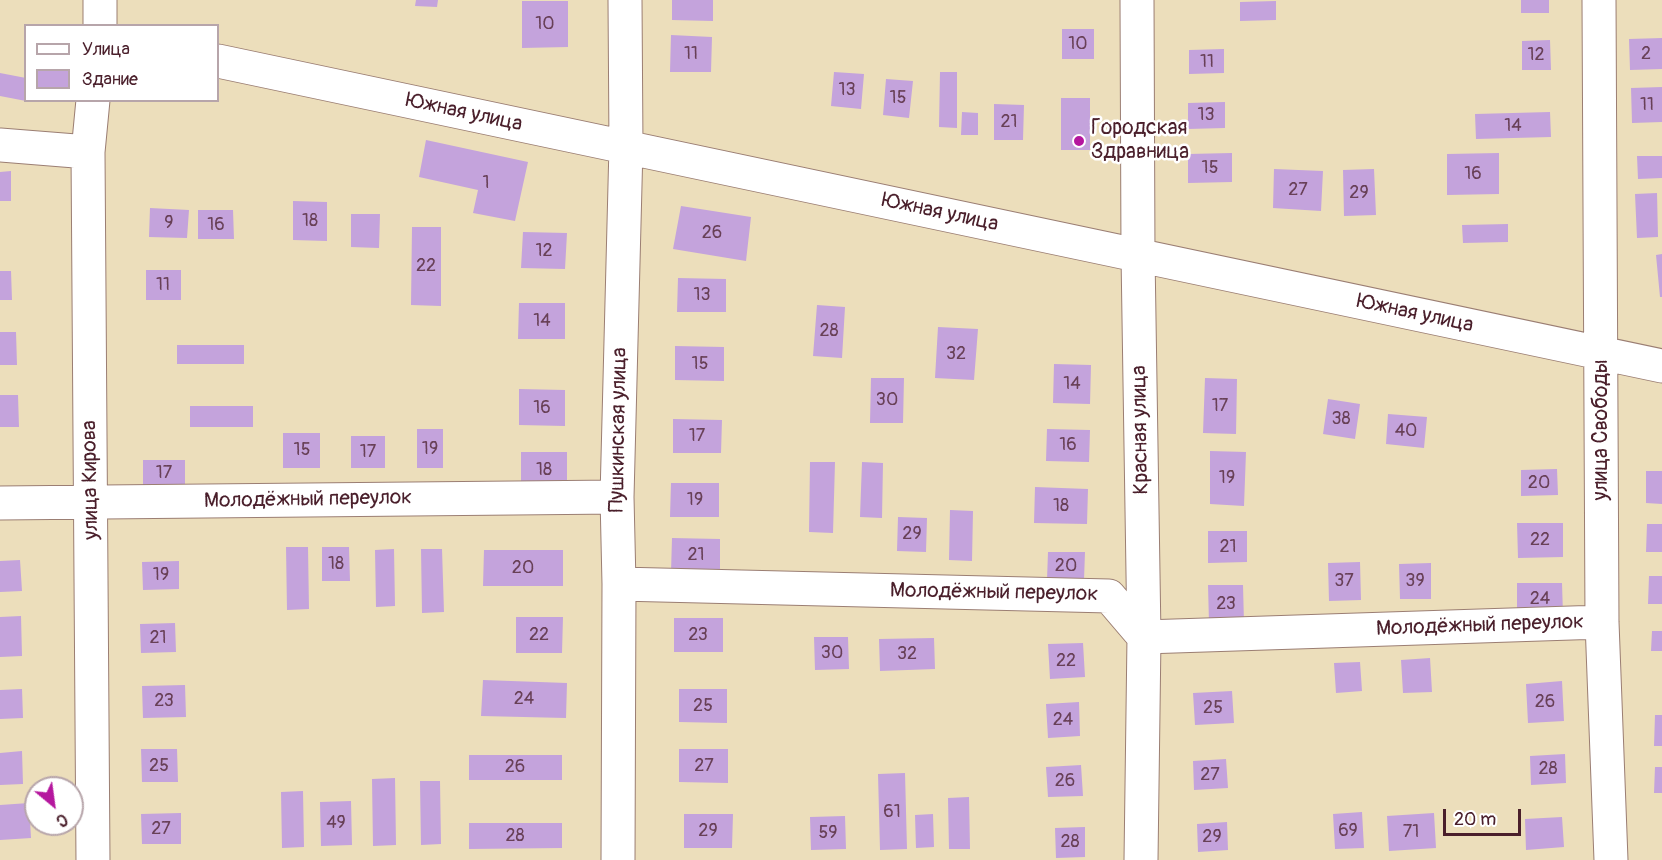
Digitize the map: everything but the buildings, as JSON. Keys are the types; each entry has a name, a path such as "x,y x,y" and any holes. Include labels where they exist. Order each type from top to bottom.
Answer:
{"street":[{"path":"100,0 100,24"},
{"name":"Пушкинская улица","path":"618,860 620,584 617,497 626,146 626,0"},
{"name":"Красная улица","path":"1137,0 1138,255 1144,637 1141,860"},
{"name":"улица Свободы","path":"1599,0 1602,622 1611,860"},
{"name":"Южная улица","path":"219,62 626,146 1662,366"},
{"name":"улица Кирова","path":"93,102 88,152 93,860"},
{"path":"0,145 88,152"},
{"name":"Молодёжный переулок","path":"0,503 617,497"},
{"name":"Молодёжный переулок","path":"620,584 1109,596 1144,637 1602,622"}],"place":[{"name":"Городская Здравница","path":"1079,141"}]}
